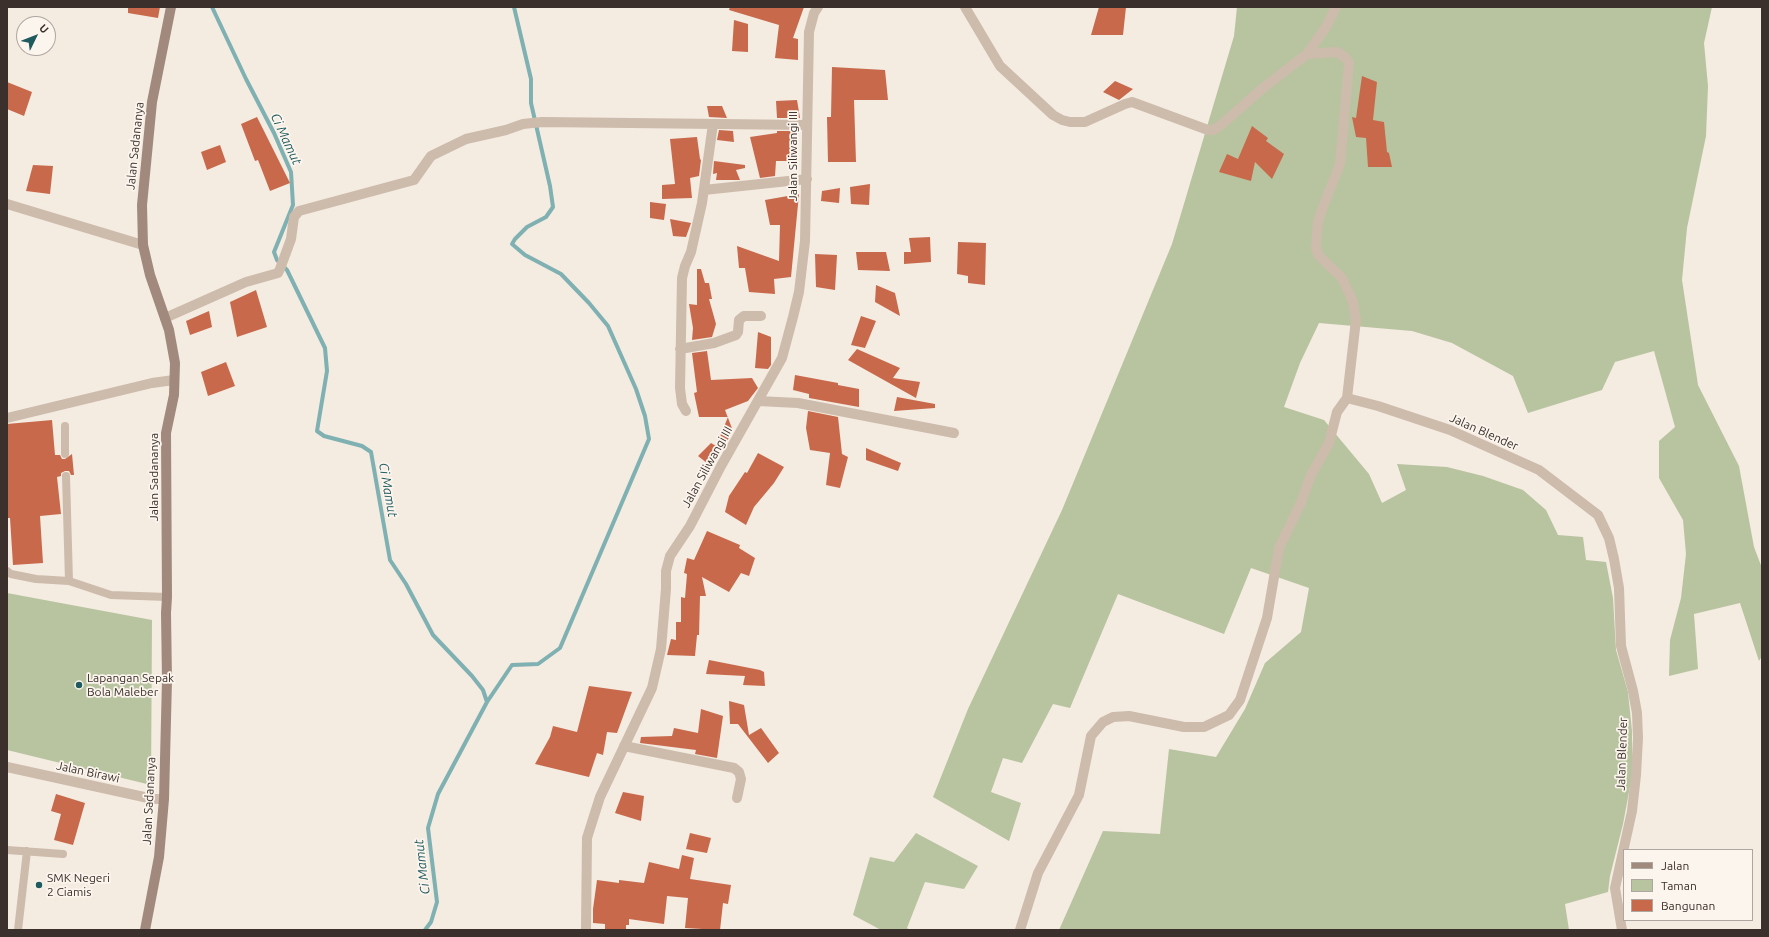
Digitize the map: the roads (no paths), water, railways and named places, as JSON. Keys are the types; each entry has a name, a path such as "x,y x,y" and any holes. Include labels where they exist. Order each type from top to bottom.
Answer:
{"street":[{"name":"Jalan Sadananya","path":"145,930 159,857 164,799 167,664 166,613 168,597 166,433 174,395 175,364 169,330 150,275 143,245 142,206 152,102 172,7"},
{"name":"Jalan Siliwangi III","path":"586,930 587,838 600,797 652,688 661,649 666,571 670,556 690,526 721,466 782,358 799,292 806,241 809,32 814,13 818,7"},
{"path":"965,7 1000,66 1053,115 1062,120 1070,122 1085,122 1132,102 1208,130 1213,130 1222,125 1263,88 1307,54 1326,27 1336,7"},
{"path":"1020,930 1038,873 1079,795 1091,736 1103,722 1113,717 1129,716 1184,727 1204,727 1228,715 1240,700 1268,618 1279,548 1300,505 1311,476 1329,443 1337,412 1347,398 1356,320 1353,302 1342,278 1318,255 1316,247 1318,222 1340,164 1349,63 1346,58 1337,52 1307,54"},
{"path":"165,318 246,282 275,274 282,264 291,239 294,217 299,211 414,180 426,160 450,146 466,139 537,123 807,125"},
{"path":"686,411 682,404 680,395 682,278 691,252 704,190 713,124"},
{"path":"704,190 807,179"},
{"path":"7,204 143,245"},
{"path":"680,348 714,343 736,335 738,332 739,320 744,316 761,316"},
{"path":"7,418 174,380"},
{"name":"Jalan Blender","path":"1347,398 1378,406 1450,430 1539,470 1598,515 1609,538 1614,558 1619,588 1621,646 1633,691 1637,713 1638,738 1636,775 1632,811 1623,849"},
{"path":"758,401 798,403 954,433"},
{"path":"624,746 734,768 739,772 741,779 737,798"},
{"name":"Jalan Birawi","path":"7,767 153,799 164,799"},
{"name":"Jalan Blender","path":"1622,930 1614,888 1623,850"}],"lane":[{"path":"65,426 65,454"},
{"path":"66,476 69,581"},
{"path":"7,571 12,574 36,579 69,581 111,595 168,597"},
{"path":"7,850 63,854"},
{"path":"18,930 27,851"}],"waterway":[{"name":"Ci Mamut","path":"212,7 246,79 274,133 291,172 293,205 274,252 277,260 287,270 325,348 327,371 317,431 324,436 362,446 371,452 390,560 406,584 433,635 472,676 483,690 487,702 438,794 428,828 437,902 431,922 425,930"},
{"path":"487,702 512,665 538,664 560,648 649,439 645,416 636,389 608,326 589,303 561,274 525,255 512,244 527,227 546,217 553,207 550,186 531,103 531,79 514,7"}],"place":[{"name":"Lapangan Sepak Bola Maleber","path":"79,685"},
{"name":"SMK Negeri 2 Ciamis","path":"39,885"}]}
